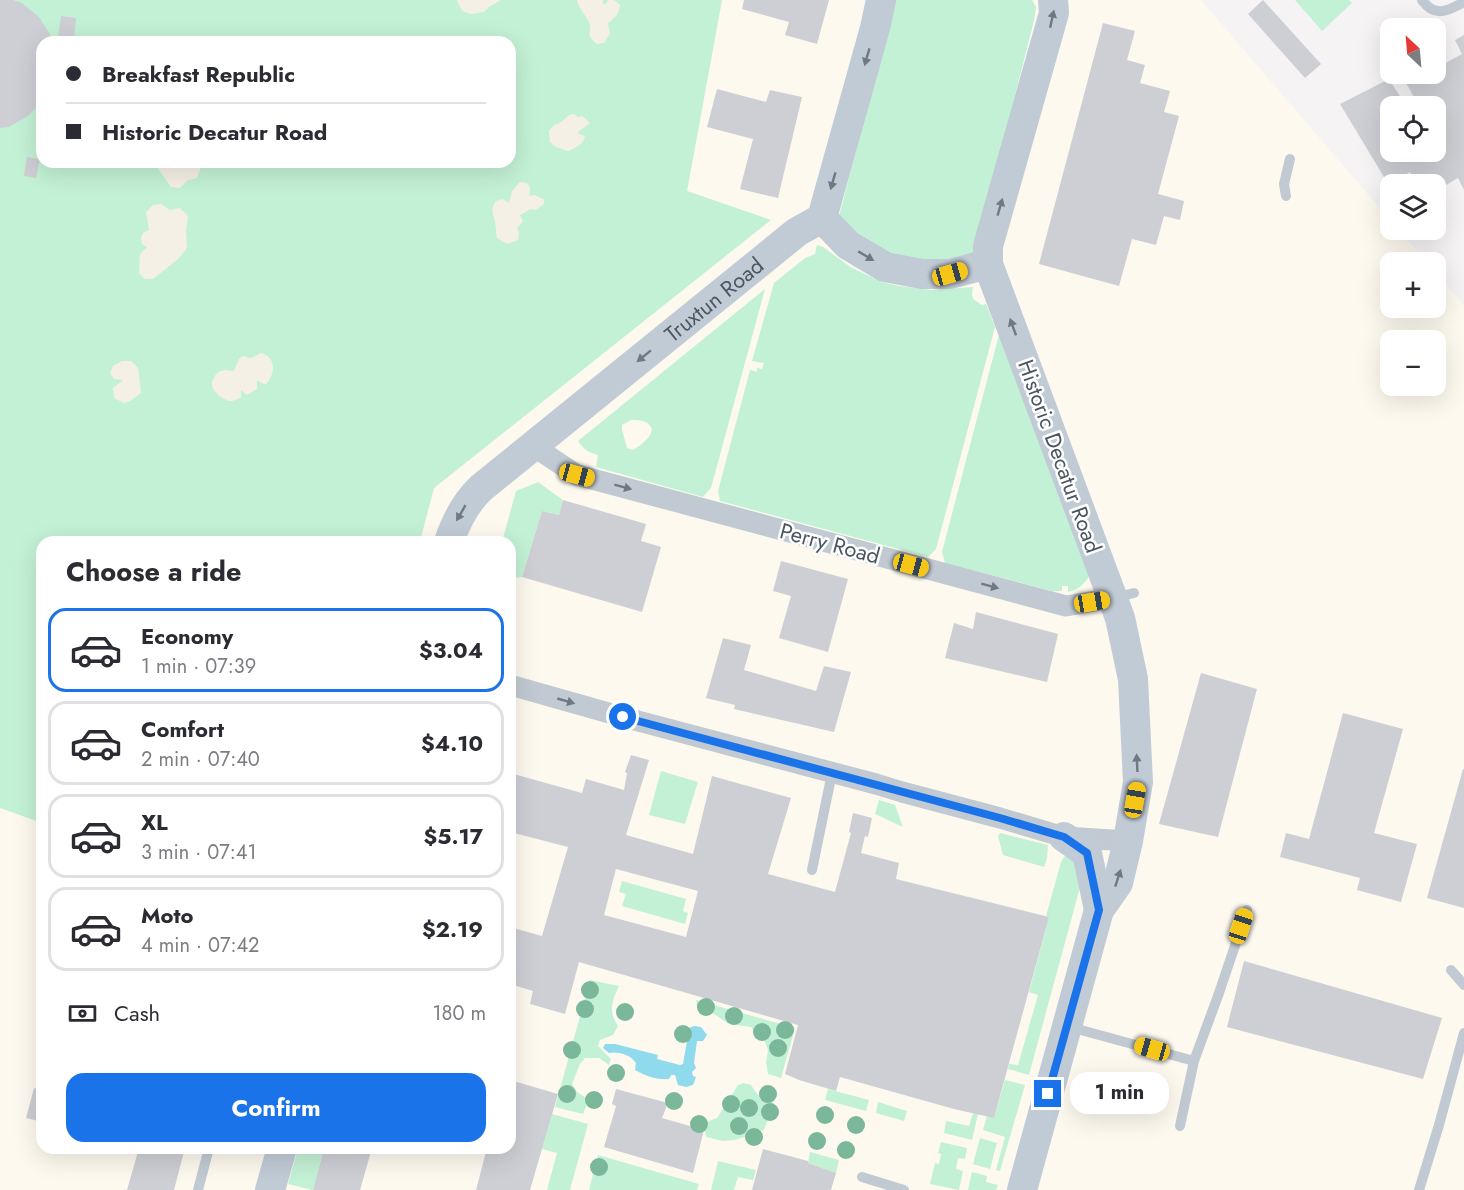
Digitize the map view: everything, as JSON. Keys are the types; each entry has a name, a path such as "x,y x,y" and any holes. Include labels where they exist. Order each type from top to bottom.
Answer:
{"street":[{"path":"881,0 822,218 848,245 885,267 922,274 950,274 988,264"},
{"name":"Historic Decatur Road","path":"1022,1190 1099,910 1118,884 1138,782 1134,679 1120,618 1124,596 988,264 988,246 1054,13 1053,0"},
{"name":"Truxtun Road","path":"450,536 456,521 474,495 797,232 822,218"},
{"name":"Perry Road","path":"533,446 577,475 1066,606 1124,596"},
{"path":"516,688 1064,837 1128,841"},
{"path":"1064,837 1087,853 1099,910"},
{"path":"270,1190 280,1154"}],"lane":[{"path":"1422,0 1428,8 1436,12 1450,10 1464,2"},
{"path":"1286,196 1284,184 1290,159"},
{"path":"812,870 832,773"},
{"path":"1180,1126 1194,1061 1220,993 1246,910"},
{"path":"1451,970 1464,986"},
{"path":"1067,1026 1194,1061"},
{"path":"1419,1190 1464,1033"},
{"path":"198,1190 207,1154"},
{"path":"862,1177 904,1190"}],"shaded area":[{"path":"722,0 1201,0 1380,208 1380,240 1407,240 1418,252 1380,252 1380,318 1446,318 1446,284 1464,306 1464,1190 0,1190 0,808 36,821 36,1154 516,1154 516,536 421,536 434,488 770,220 687,191"}],"green space":[{"path":"0,0 722,0 687,191 771,220 434,488 421,536 36,536 36,821 0,808"},
{"path":"896,0 1032,0 1036,7 974,255 952,260 903,259 857,239 839,216"},
{"path":"1295,0 1349,0 1352,3 1322,31"},
{"path":"817,245 852,268 882,282 932,290 973,287 973,299 982,305 986,304 995,327 936,549 928,557 720,501 718,491 750,370 757,372 757,368 762,369 764,363 752,361 774,283 805,258 815,254"},
{"path":"765,289 711,488 703,497 596,467 598,455 582,447 578,441","holes":["631,420 646,422 652,429 648,438 633,450 627,448 622,430 622,425"]},
{"path":"1001,327 1090,575 1081,586 1072,591 1068,592 1068,586 1062,586 1062,591 1052,591 945,563 942,552"},
{"path":"538,482 563,500 559,515 542,511 522,577 516,578 516,536 504,536 516,491"},
{"path":"661,771 698,782 685,824 649,815"},
{"path":"879,800 895,805 903,827 875,814"},
{"path":"1000,833 1048,845 1044,867 1003,855 998,836"},
{"path":"1068,851 1072,852 1082,880 1029,1075 1008,1069 1009,1064 1018,1065 1038,995 1029,992 1049,917 1046,916 1061,862"},
{"path":"622,881 686,899 683,911 688,913 685,924 622,906 626,894 619,892"},
{"path":"590,980 619,986 612,1006 613,1016 618,1026 613,1035 600,1040 598,1046 611,1059 609,1065 599,1058 585,1058 572,1084 577,1092 589,1100 583,1114 555,1107"},
{"path":"696,1000 795,1028 781,1078 768,1074 766,1062 768,1050 765,1042 751,1027 729,1024 697,1005"},
{"path":"1005,1080 1025,1085 1000,1171 996,1170 1005,1137 983,1130 987,1116 994,1118"},
{"path":"743,1083 751,1085 757,1094 774,1103 764,1130 735,1140 723,1141 706,1137 705,1127 709,1121 717,1118 738,1085"},
{"path":"828,1089 869,1100 866,1111 825,1100"},
{"path":"878,1102 907,1111 904,1121 876,1113"},
{"path":"973,1113 978,1114 972,1140 944,1133 946,1121 969,1126"},
{"path":"552,1114 588,1124 570,1190 547,1190 557,1153 542,1149"},
{"path":"980,1138 997,1143 990,1169 973,1164"},
{"path":"941,1142 967,1148 965,1159 958,1158 956,1169 963,1171 959,1190 930,1184 935,1163 939,1164 941,1154 938,1153"},
{"path":"810,1152 839,1160 836,1173 808,1163"},
{"path":"296,1154 322,1154 313,1190 288,1184"},
{"path":"598,1155 699,1184 697,1190 589,1190"},
{"path":"718,1161 756,1170 753,1180 738,1177 734,1190 711,1190"},
{"path":"972,1172 987,1176 986,1182 998,1185 996,1190 968,1190"}],"sand":[{"path":"457,0 501,0 484,12 471,14 462,11"},
{"path":"577,0 603,0 603,4 606,4 608,0 614,0 620,5 619,11 608,23 610,34 604,43 597,44 591,38 589,22"},
{"path":"574,114 578,117 582,116 590,123 578,132 585,136 584,139 578,146 568,151 556,147 550,142 549,131 554,125"},
{"path":"158,168 201,168 197,178 188,180 180,188 171,187"},
{"path":"520,182 529,186 529,196 535,195 544,200 544,204 536,210 531,209 520,215 523,221 517,228 518,240 507,244 497,238 493,214 494,204 503,199 509,203 512,191"},
{"path":"161,204 170,210 180,208 188,216 187,248 178,259 153,279 145,279 139,273 140,254 147,247 142,244 141,238 143,233 149,230 146,212 153,205"},
{"path":"261,353 270,358 273,366 272,375 266,384 257,380 257,389 247,395 241,390 241,397 232,401 228,401 217,393 212,385 218,372 234,371 239,359 243,356 251,358"},
{"path":"122,361 131,361 138,368 141,393 124,403 114,398 113,388 123,380 114,379 110,373 113,366"}],"water":[{"path":"694,1026 701,1027 707,1035 703,1041 697,1041 694,1063 696,1068 692,1072 696,1077 693,1085 686,1087 678,1085 675,1075 664,1079 643,1074 635,1070 636,1063 628,1056 609,1053 603,1048 605,1044 615,1044 658,1055 657,1059 680,1065 683,1064 687,1041 684,1030"}],"building":[{"path":"0,0 13,0 22,3 39,17 51,36 36,36 36,108 28,116 9,127 0,128"},
{"path":"744,0 829,0 817,44 785,35 789,22 742,9"},
{"path":"1263,0 1321,64 1305,78 1248,14"},
{"path":"61,16 76,18 74,36 58,36"},
{"path":"1103,23 1135,31 1127,60 1145,65 1140,83 1170,91 1164,112 1179,116 1158,194 1184,201 1180,220 1164,216 1156,245 1132,239 1119,286 1039,264"},
{"path":"1464,35 1464,190 1458,178 1446,185 1446,174 1411,174 1410,172 1382,174 1340,104 1380,84 1392,84 1400,96 1380,96 1380,162 1446,162 1446,96 1413,96 1407,84 1446,84 1446,63 1462,54 1455,40"},
{"path":"717,89 766,102 770,90 802,97 778,198 740,189 753,139 707,127"},
{"path":"27,157 36,158 36,168 38,168 36,178 24,176"},
{"path":"563,500 646,524 641,541 661,547 642,612 522,577 542,511 559,515"},
{"path":"781,561 848,579 828,652 779,638 791,596 773,591"},
{"path":"976,612 1058,634 1047,682 945,658 954,623 973,629"},
{"path":"723,638 751,645 744,670 816,691 824,666 851,672 834,732 734,709 735,705 706,698"},
{"path":"1201,673 1257,689 1218,837 1159,824"},
{"path":"1343,713 1403,729 1374,833 1417,844 1401,902 1357,890 1360,878 1280,857 1286,833 1309,839"},
{"path":"631,755 649,760 626,835 693,854 712,776 791,798 768,874 835,892 851,833 849,832 853,813 872,818 868,837 865,836 861,853 899,863 896,879 1049,917 994,1118 840,1077 836,1091 799,1080 785,1074 798,1025 579,962 565,1014 530,1004 533,991 516,986 516,929 542,936 568,847 516,834 516,775 582,793 586,779 624,790 627,773 625,772","holes":["616,869 698,891 686,937 604,915"]},
{"path":"1464,769 1464,908 1427,898"},
{"path":"1244,961 1442,1018 1423,1079 1227,1027"},
{"path":"516,1082 558,1094 530,1190 476,1190 485,1154 516,1154"},
{"path":"34,1088 36,1088 36,1120 26,1118"},
{"path":"616,1089 668,1103 662,1118 704,1130 693,1173 604,1147 616,1106 612,1104"},
{"path":"763,1149 808,1161 808,1163 836,1173 831,1190 752,1190"},
{"path":"137,1154 183,1154 174,1190 127,1190"},
{"path":"322,1154 370,1154 360,1190 313,1190"}],"route":[{"path":"623,717 1000,818 1064,837 1087,853 1099,910 1048,1094"}]}
